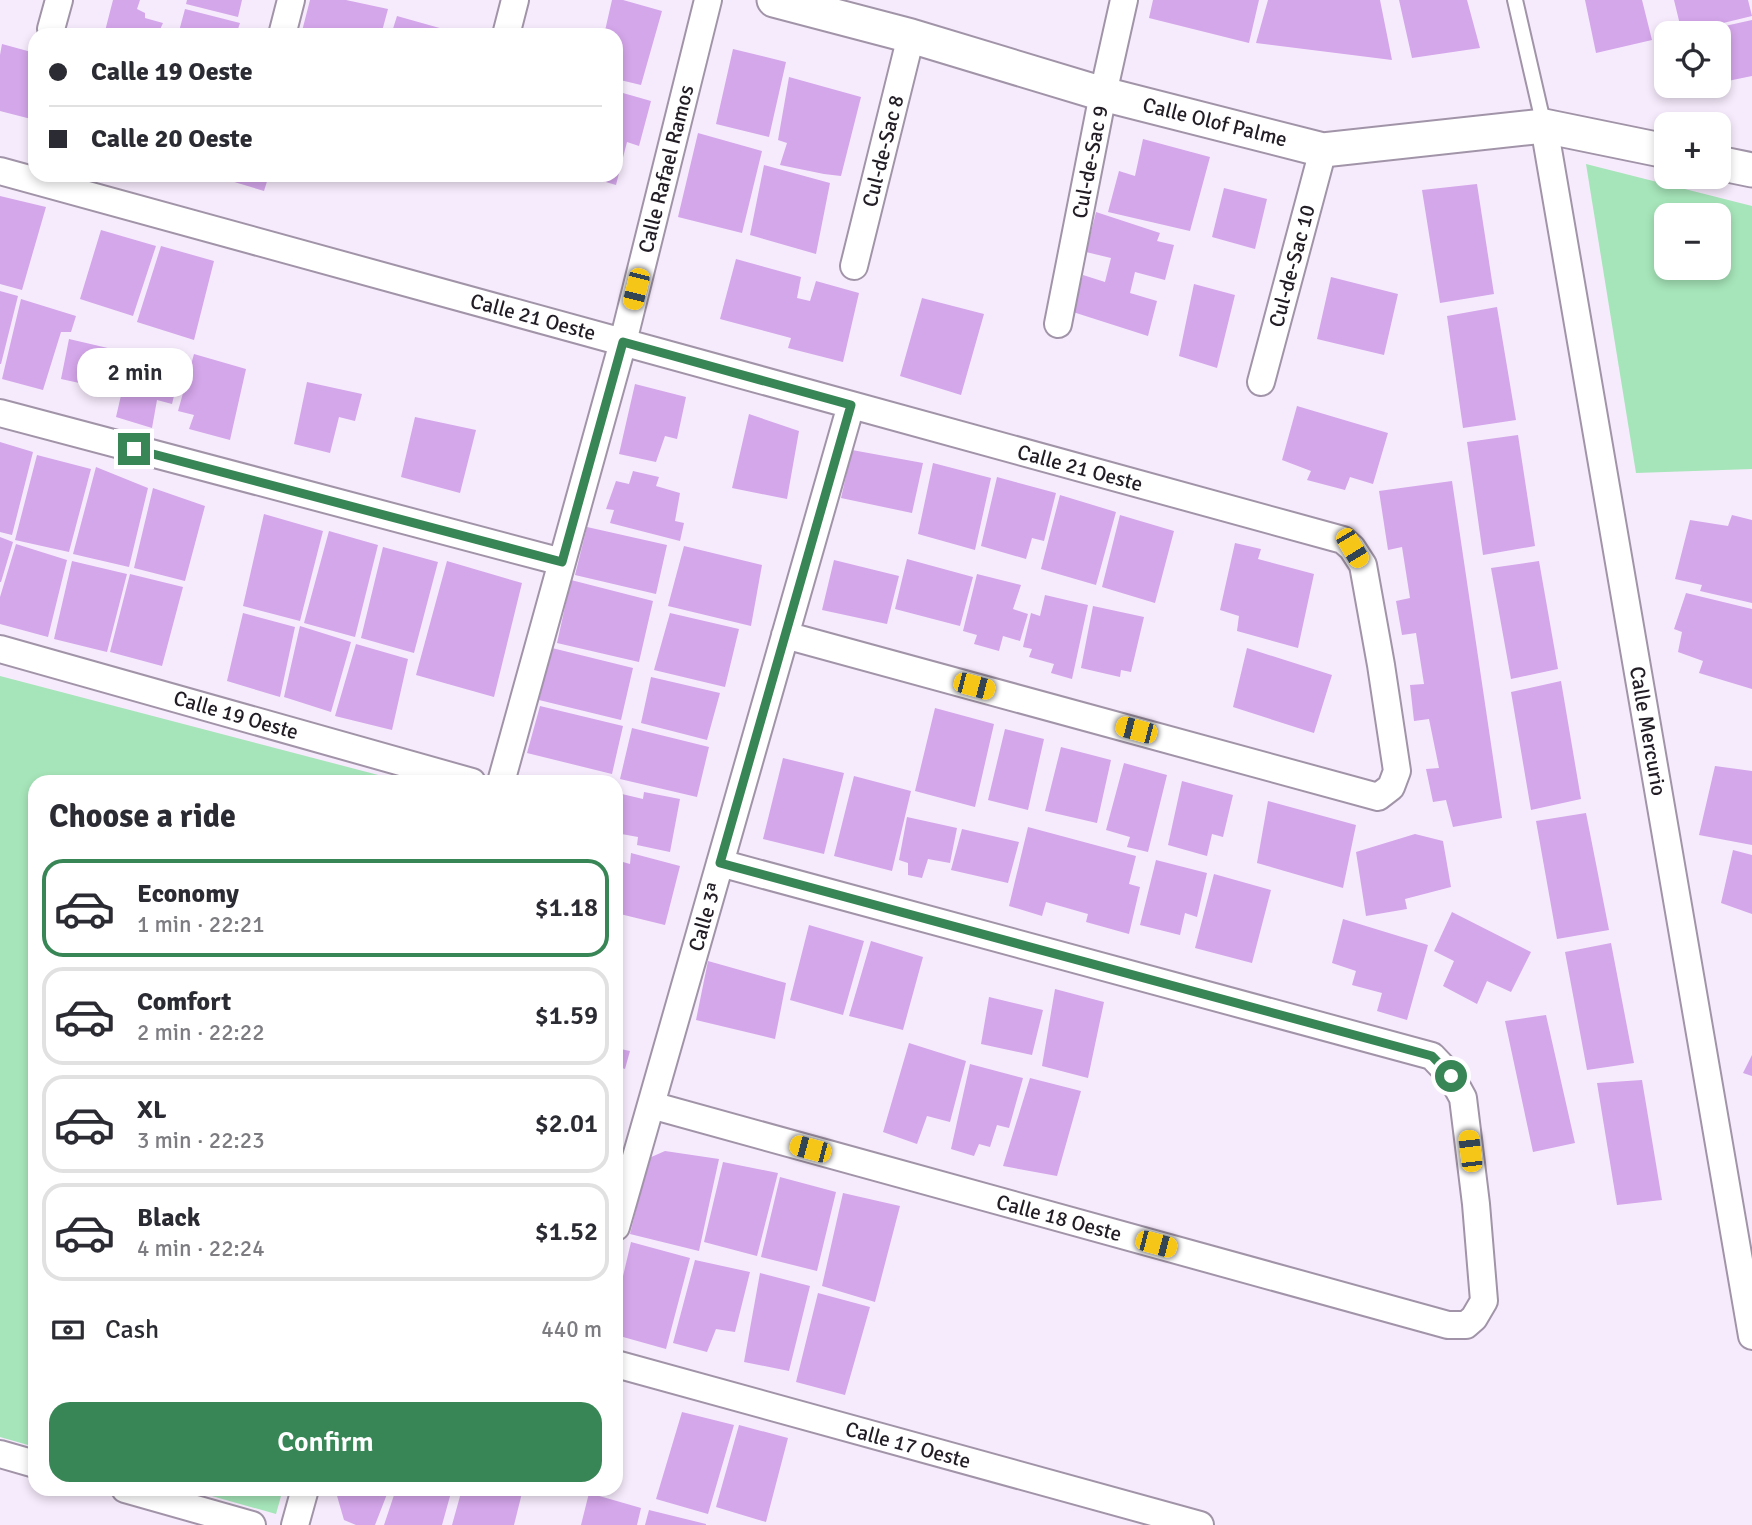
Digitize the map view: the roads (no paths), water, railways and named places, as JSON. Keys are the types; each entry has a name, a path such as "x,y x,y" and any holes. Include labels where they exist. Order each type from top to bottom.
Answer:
{"street":[{"path":"51,28 59,0"},
{"path":"284,28 291,0"},
{"path":"508,28 515,0"},
{"name":"Calle Rafael Ramos","path":"503,775 623,342 708,0"},
{"name":"Calle Olof Palme","path":"774,0 911,36 1103,94 1323,150 1544,126 1654,149"},
{"name":"Cul-de-Sac 9","path":"1058,324 1124,0"},
{"name":"Cul-de-Sac 8","path":"854,266 911,36"},
{"name":"Calle Mercurio","path":"1544,126 1752,1336"},
{"name":"Cul-de-Sac 10","path":"1261,382 1323,150"},
{"path":"1731,166 1752,170"},
{"name":"Calle 21 Oeste","path":"0,171 28,179"},
{"name":"Calle 21 Oeste","path":"40,182 1343,540 1363,565 1397,771 1391,787 1378,797 785,635"},
{"name":"Calle 3ª","path":"623,1203 851,405"},
{"path":"0,413 562,562"},
{"name":"Calle 19 Oeste","path":"0,649 447,775"},
{"name":"Calle 18 Oeste","path":"651,1105 1448,1325 1466,1325 1474,1318 1484,1301 1463,1098 1451,1076 1432,1056 720,863"},
{"name":"Calle 17 Oeste","path":"623,1366 1200,1525"},
{"path":"0,1454 28,1462"},
{"path":"150,1496 252,1525"},
{"path":"295,1525 303,1496"}],"lane":[{"path":"1515,0 1544,126"}]}
